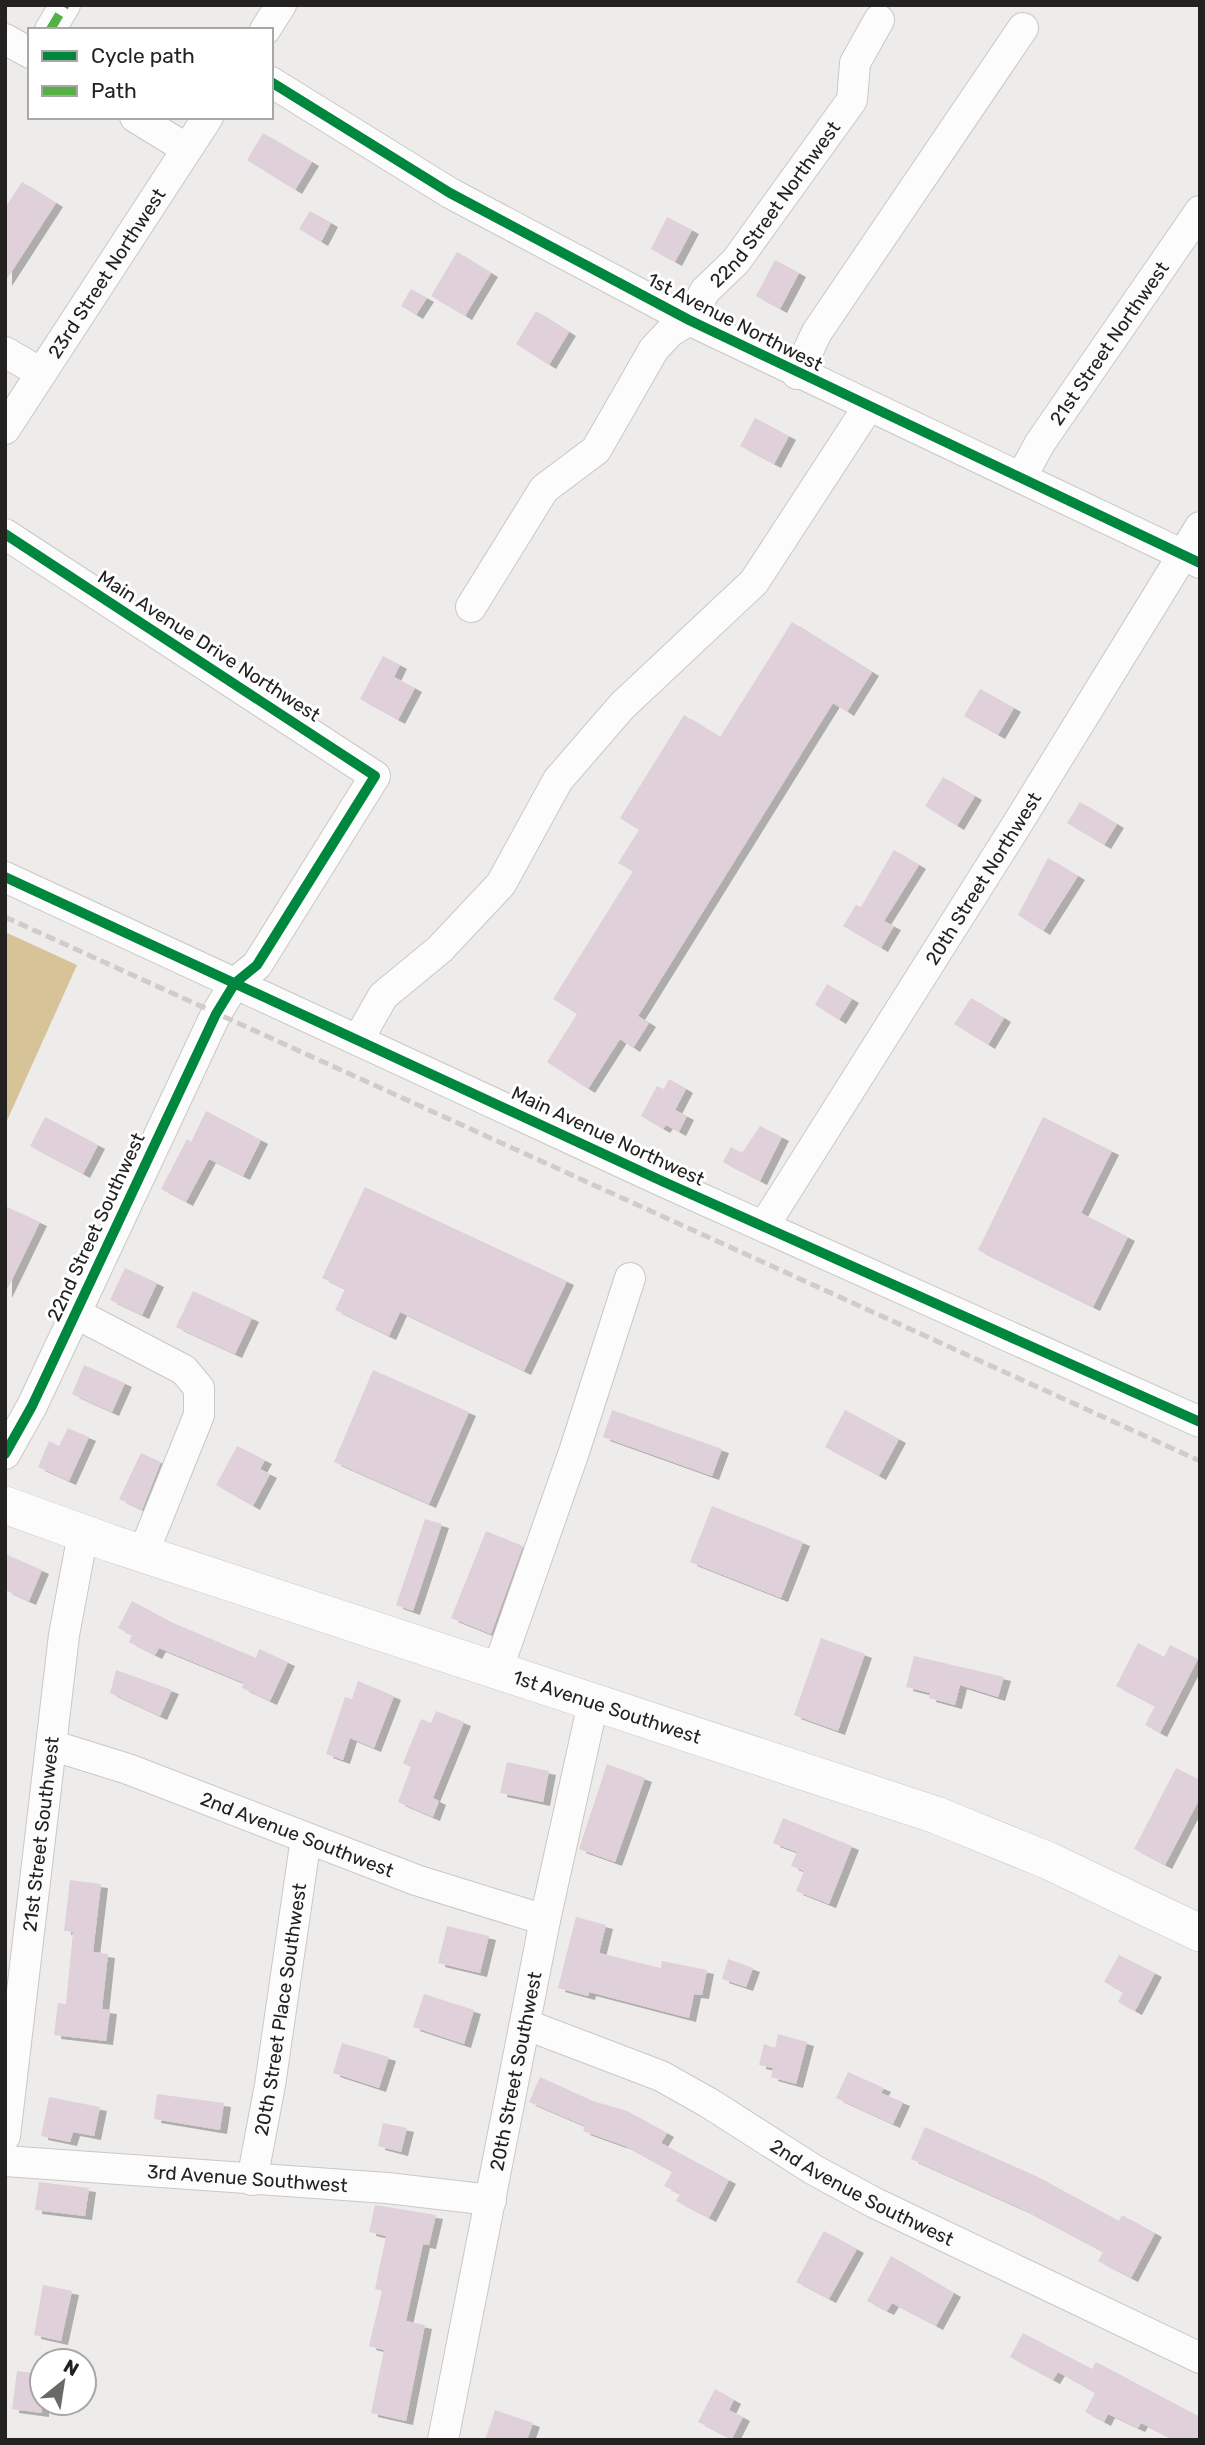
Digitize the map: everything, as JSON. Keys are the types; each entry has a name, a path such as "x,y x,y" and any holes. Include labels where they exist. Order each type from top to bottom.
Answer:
{"main road":[{"name":"1st Avenue Southwest","path":"5,1505 83,1534 949,1820 1049,1861 1200,1933"}],"street":[{"path":"51,28 65,5"},
{"path":"266,28 281,5"},
{"name":"22nd Street Northwest","path":"471,607 544,489 596,450 653,349 670,332 689,320 705,291 736,261 852,100 855,63 879,20"},
{"path":"797,373 817,332 1023,28"},
{"path":"5,39 28,52"},
{"name":"1st Avenue Northwest","path":"273,83 450,193 689,320 1192,559"},
{"path":"138,119 187,149"},
{"name":"23rd Street Northwest","path":"5,429 207,119"},
{"name":"21st Street Northwest","path":"1022,476 1047,432 1200,211"},
{"path":"5,352 41,373"},
{"path":"358,1040 383,996 440,949 501,884 558,780 622,706 754,582 868,407"},
{"name":"20th Street Northwest","path":"764,1226 1192,559 1200,527"},
{"name":"Main Avenue Drive Northwest","path":"5,534 375,776 257,964 235,983"},
{"name":"Main Avenue Northwest","path":"5,877 764,1226 1200,1422"},
{"name":"22nd Street Southwest","path":"5,1454 32,1406 216,1014 235,983"},
{"path":"497,1671 574,1452 630,1278"},
{"path":"75,1313 184,1370 199,1388 199,1415 144,1554"},
{"name":"21st Street Southwest","path":"5,2136 18,1915 51,1745 64,1635 83,1534"},
{"name":"20th Street Southwest","path":"443,2440 510,2091 527,2025 545,1920 593,1703"},
{"name":"2nd Avenue Southwest","path":"51,1745 128,1769 416,1880 545,1920"},
{"name":"20th Street Place Southwest","path":"252,2180 270,2085 306,1838"},
{"name":"2nd Avenue Southwest","path":"527,2025 661,2076 709,2103 814,2170 874,2203 1200,2358"},
{"name":"3rd Avenue Southwest","path":"5,2161 387,2188 491,2200"}],"shaded area":[{"path":"5,932 77,965 5,1125"}],"building":[{"path":"263,133 312,162 295,190 247,160"},
{"path":"22,182 56,203 5,282 5,208"},
{"path":"310,211 331,223 321,242 299,229"},
{"path":"667,217 692,230 675,262 651,249"},
{"path":"457,252 491,273 465,316 431,296"},
{"path":"775,260 799,273 780,309 756,296"},
{"path":"411,289 427,298 416,315 401,306"},
{"path":"536,311 569,332 549,365 516,344"},
{"path":"755,418 789,436 774,464 740,446"},
{"path":"792,622 872,672 847,712 833,703 638,1016 649,1023 633,1048 620,1039 588,1089 547,1062 577,1014 553,999 633,871 618,863 639,830 620,818 684,715 720,737"},
{"path":"383,656 400,665 394,677 415,688 398,720 360,699"},
{"path":"980,689 1014,708 998,735 964,716"},
{"path":"943,777 975,796 957,826 925,806"},
{"path":"1080,802 1117,824 1104,845 1067,823"},
{"path":"894,850 919,865 884,921 894,926 881,948 843,926 856,905 861,907"},
{"path":"1048,858 1078,876 1043,931 1018,915"},
{"path":"827,984 852,999 839,1020 815,1005"},
{"path":"971,998 1004,1018 988,1045 954,1024"},
{"path":"669,1079 686,1089 675,1110 687,1116 679,1132 666,1125 663,1129 641,1116 657,1086 664,1089"},
{"path":"206,1111 261,1140 243,1176 209,1159 186,1202 161,1189 187,1139 191,1142"},
{"path":"45,1117 98,1145 83,1174 30,1146"},
{"path":"1043,1117 1112,1151 1081,1213 1128,1237 1093,1307 978,1250"},
{"path":"760,1126 782,1137 760,1181 723,1162 731,1147 742,1153"},
{"path":"365,1187 567,1281 524,1371 400,1312 389,1336 335,1310 345,1289 322,1278"},
{"path":"5,1206 40,1222 5,1294"},
{"path":"125,1268 157,1283 142,1315 110,1300"},
{"path":"193,1291 252,1318 235,1354 176,1327"},
{"path":"84,1365 125,1383 112,1412 72,1394"},
{"path":"373,1370 469,1412 429,1504 334,1462"},
{"path":"612,1410 722,1449 712,1476 603,1437"},
{"path":"845,1410 899,1439 879,1476 825,1447"},
{"path":"68,1428 89,1437 69,1481 38,1467 49,1441 59,1446"},
{"path":"237,1446 265,1460 260,1469 270,1474 253,1506 216,1485"},
{"path":"141,1453 161,1462 142,1510 119,1499"},
{"path":"712,1506 803,1542 781,1598 690,1562"},
{"path":"425,1519 442,1524 413,1611 396,1605"},
{"path":"486,1531 523,1546 491,1634 451,1618"},
{"path":"5,1554 42,1570 29,1601 5,1590"},
{"path":"132,1601 171,1622 256,1658 259,1649 288,1662 270,1701 242,1688 244,1683 159,1648 155,1655 129,1642 132,1635 118,1628"},
{"path":"821,1638 865,1654 838,1731 794,1715"},
{"path":"1138,1643 1164,1657 1170,1645 1198,1659 1160,1733 1145,1725 1155,1706 1116,1686"},
{"path":"914,1656 1004,1677 998,1697 960,1685 955,1705 929,1698 930,1693 906,1687"},
{"path":"116,1670 172,1690 160,1716 110,1693"},
{"path":"358,1681 394,1696 374,1748 350,1738 343,1760 326,1754 345,1697 352,1699"},
{"path":"436,1711 464,1722 433,1798 439,1801 433,1817 398,1802 411,1767 403,1763 421,1719 431,1723"},
{"path":"507,1762 549,1771 543,1802 500,1793"},
{"path":"607,1764 645,1778 615,1862 579,1849"},
{"path":"1176,1768 1200,1780 1200,1798 1165,1865 1134,1849"},
{"path":"783,1818 852,1846 829,1904 796,1891 804,1871 791,1866 797,1852 773,1843"},
{"path":"70,1880 101,1884 93,1952 108,1954 102,2009 110,2010 106,2041 54,2035 58,2003 66,2004 73,1932 64,1931"},
{"path":"576,1917 606,1925 599,1953 661,1968 662,1961 707,1970 702,1995 694,1994 689,2018 589,1992 588,1996 558,1988"},
{"path":"447,1926 489,1936 480,1973 438,1963"},
{"path":"1119,1955 1155,1973 1135,2011 1118,2002 1123,1992 1104,1982"},
{"path":"728,1959 753,1968 746,1987 722,1979"},
{"path":"424,1994 474,2010 464,2044 413,2027"},
{"path":"778,2034 807,2042 796,2084 771,2077 773,2068 759,2065 764,2044 775,2048"},
{"path":"342,2043 389,2057 379,2088 333,2073"},
{"path":"848,2072 884,2088 881,2093 903,2102 893,2124 836,2098"},
{"path":"540,2077 593,2101 627,2111 667,2133 661,2143 729,2180 709,2218 676,2201 680,2194 664,2186 672,2172 625,2146 583,2131 585,2126 529,2102"},
{"path":"157,2094 224,2103 220,2130 154,2119"},
{"path":"49,2097 100,2107 94,2136 73,2132 70,2142 41,2136"},
{"path":"383,2123 407,2128 401,2152 378,2146"},
{"path":"925,2127 1036,2176 1119,2221 1122,2215 1155,2233 1131,2278 1098,2261 1103,2252 1022,2209 911,2159"},
{"path":"39,2182 89,2188 85,2216 35,2210"},
{"path":"375,2205 436,2215 429,2245 423,2244 406,2321 425,2325 406,2421 371,2413 384,2350 369,2346 382,2291 375,2289 386,2236 369,2232"},
{"path":"824,2231 857,2249 829,2299 796,2282"},
{"path":"891,2256 954,2293 936,2326 892,2303 887,2311 867,2301"},
{"path":"43,2285 72,2291 61,2341 34,2335"},
{"path":"1023,2333 1092,2369 1096,2362 1200,2417 1200,2440 1175,2440 1141,2423 1138,2428 1108,2414 1104,2422 1085,2412 1095,2393 1058,2372 1053,2380 1010,2357"},
{"path":"17,2371 28,2372 28,2411 12,2409"},
{"path":"715,2389 734,2400 729,2410 743,2417 732,2439 698,2422"},
{"path":"495,2410 533,2423 527,2440 485,2440"}],"railway":[{"path":"5,917 1200,1461"}],"marked path":[{"path":"51,28 65,5"}],"cycle path":[{"path":"273,83 450,193 689,320 1200,563"},
{"path":"5,534 375,776 257,965 235,983 216,1014 32,1406 5,1454"},
{"path":"5,877 664,1182 1200,1422"}]}
